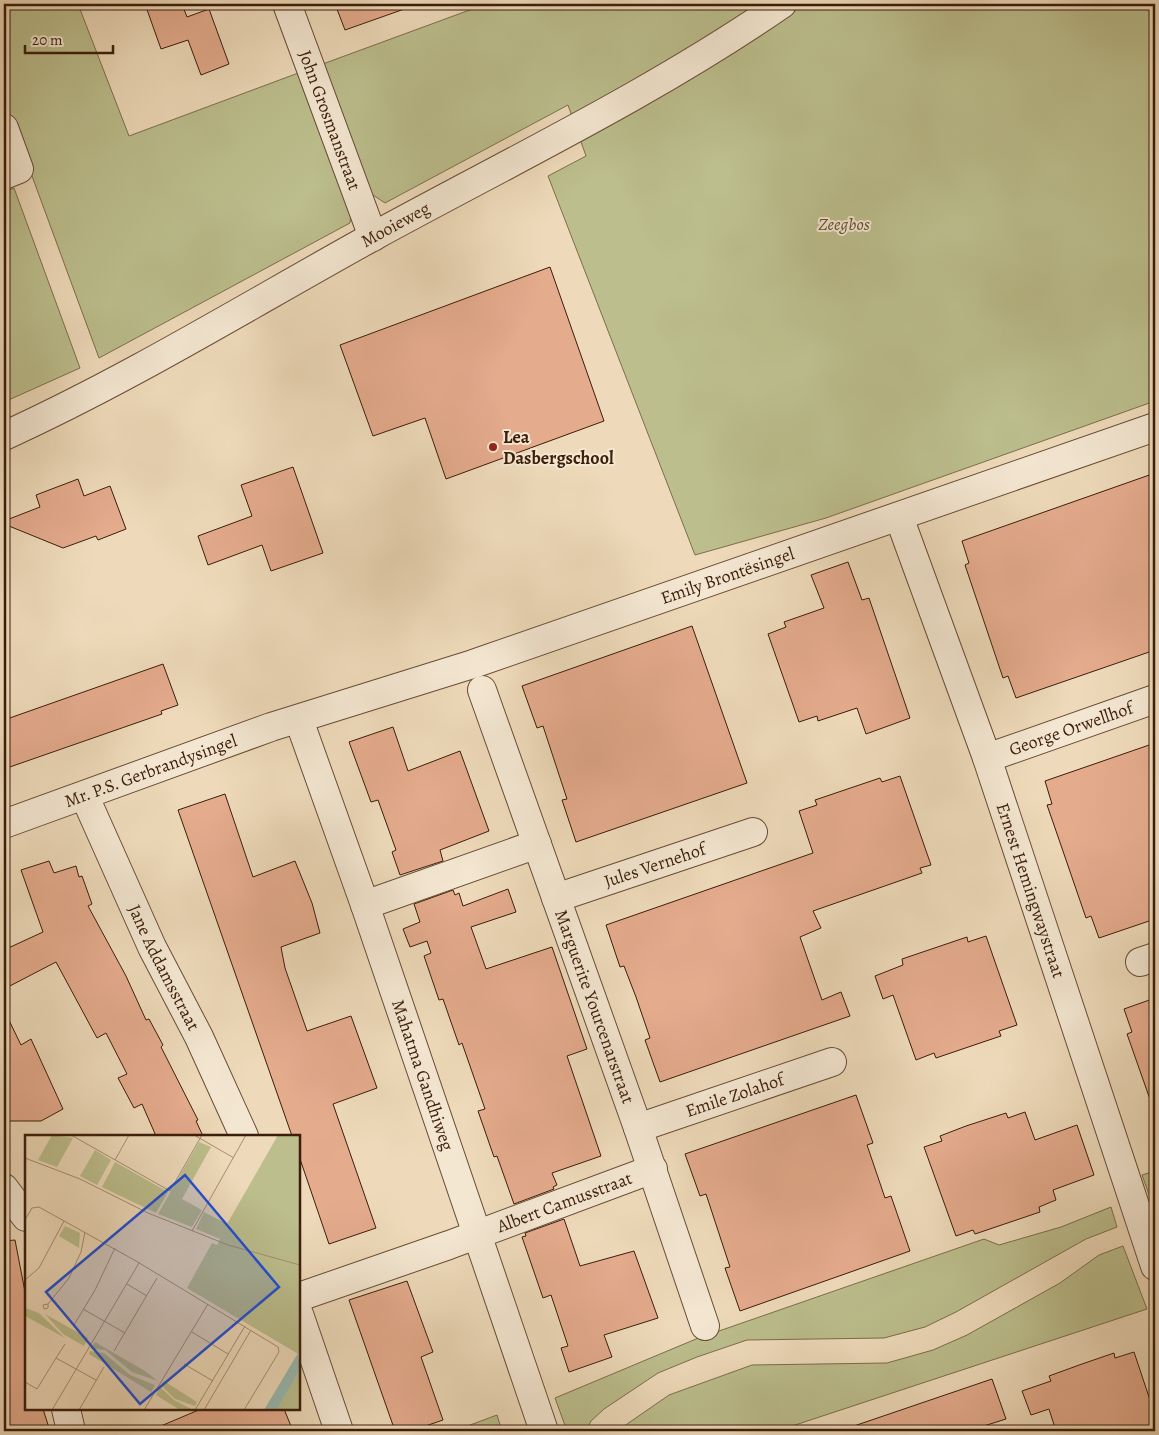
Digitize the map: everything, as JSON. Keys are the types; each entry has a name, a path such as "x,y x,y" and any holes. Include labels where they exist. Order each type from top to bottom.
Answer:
{"street":[{"name":"John Grosmanstraat","path":"287,4 373,237"},
{"name":"Mooieweg","path":"4,436 104,388 373,237 660,81 708,53 782,4"},
{"path":"4,128 12,172"},
{"name":"Emily Brontësingel","path":"299,720 472,664 1155,427"},
{"name":"Ernest Hemingwaystraat","path":"899,517 987,758 1155,1266"},
{"name":"Marguerite Yourcenarstraat","path":"482,690 638,1128 705,1326"},
{"name":"George Orwellhof","path":"987,758 1155,699"},
{"name":"Mr. P.S. Gerbrandysingel","path":"4,824 85,797 271,727 299,720"},
{"name":"Mahatma Gandhiweg","path":"299,720 365,905 544,1431"},
{"name":"Jane Addamsstraat","path":"85,797 152,947 199,1037 244,1135"},
{"name":"Jules Vernehof","path":"556,898 753,832"},
{"path":"365,905 537,844"},
{"name":"Emile Zolahof","path":"638,1128 832,1062"},
{"name":"Albert Camusstraat","path":"477,1235 652,1169"},
{"path":"4,1188 25,1216"},
{"path":"300,1297 477,1235"},
{"path":"300,1317 339,1431"},
{"path":"66,1410 71,1431"}],"green space":[{"path":"4,4 78,4 129,136 301,72 351,213 350,223 99,358 4,100"},
{"name":"Zeegbos","path":"486,4 1155,4 1155,401 826,518 695,555 548,176 586,156 568,105 385,203 370,193 320,65"},
{"path":"14,188 80,368 4,402 4,192"},
{"path":"1155,1171 1155,1211 1142,1175"},
{"path":"1111,1207 1117,1227 1086,1239 956,1312 925,1327 884,1338 747,1340 658,1373 604,1409 591,1421 586,1431 567,1431 555,1398 696,1339 984,1239 999,1245 1061,1227"},
{"path":"1123,1246 1147,1309 777,1431 617,1431 669,1395 752,1365 887,1363 933,1350 967,1335 1060,1283 1099,1255"},
{"path":"497,1415 502,1431 454,1431"}],"building":[{"path":"145,4 182,4 187,17 209,9 229,64 201,75 188,40 161,49"},
{"path":"335,4 410,4 410,7 345,30"},
{"path":"550,267 604,421 446,479 425,418 373,436 340,345"},
{"path":"293,467 323,553 271,571 262,545 208,565 198,536 252,516 241,485"},
{"path":"1155,473 1155,650 1016,698 1008,676 1003,678 965,565 969,563 962,541"},
{"path":"78,479 84,496 110,486 126,529 98,540 96,536 63,548 4,524 4,521 40,507 36,495"},
{"path":"848,562 862,600 869,598 910,718 866,734 857,708 818,721 817,716 799,722 768,634 786,627 784,622 824,608 811,575"},
{"path":"692,626 747,783 576,842 562,800 567,799 543,726 537,728 522,686"},
{"path":"163,664 178,705 161,711 162,714 4,769 4,720"},
{"path":"393,727 408,771 460,751 489,831 440,850 443,861 400,875 392,852 396,850 378,800 371,802 349,742"},
{"path":"1155,743 1155,919 1099,938 1091,916 1086,918 1047,805 1052,804 1045,781"},
{"path":"900,776 931,865 920,868 922,873 813,911 821,928 800,937 822,1000 841,992 850,1016 660,1082 645,1040 650,1038 636,997 624,966 620,967 606,925 813,853 799,811 817,805 815,800 880,778 882,782"},
{"path":"225,794 253,877 295,861 312,903 320,933 281,947 285,968 307,1031 351,1016 377,1088 333,1104 376,1228 329,1244 300,1159 300,1135 292,1135 178,810"},
{"path":"49,861 54,873 76,866 79,877 82,876 92,904 88,906 126,976 146,1020 149,1019 163,1045 161,1047 198,1120 196,1121 203,1135 156,1135 142,1104 134,1108 118,1078 127,1074 106,1033 97,1038 56,962 4,989 4,950 43,932 21,870"},
{"path":"508,889 516,912 471,927 486,969 552,947 587,1049 567,1056 601,1156 552,1173 557,1185 553,1187 554,1189 514,1204 497,1156 494,1157 478,1111 485,1109 462,1043 459,1045 443,999 439,1000 424,956 431,953 427,941 410,947 403,929 420,922 414,904 453,890 455,895 459,893 463,906"},
{"path":"986,936 1017,1025 999,1031 1001,1036 936,1058 934,1053 916,1060 893,995 883,999 875,976 903,965 902,959 967,937 968,942"},
{"path":"1155,998 1155,1104 1152,1105 1127,1034 1132,1032 1124,1009"},
{"path":"4,1010 21,1045 31,1039 63,1109 41,1121 4,1121"},
{"path":"856,1095 873,1143 867,1145 885,1198 891,1196 910,1251 740,1311 725,1268 730,1267 706,1194 700,1196 685,1154"},
{"path":"1025,1112 1035,1140 1077,1125 1094,1175 1053,1190 1056,1200 1039,1207 1040,1212 975,1234 973,1230 956,1236 924,1147 942,1141 940,1136 966,1126 1006,1113 1008,1118"},
{"path":"564,1219 580,1266 634,1251 658,1318 604,1335 612,1357 569,1372 561,1348 568,1346 551,1295 543,1298 522,1237 526,1236 525,1233"},
{"path":"15,1240 25,1292 25,1410 43,1410 50,1431 4,1431 4,1241"},
{"path":"407,1281 433,1352 421,1357 443,1420 411,1431 395,1431 349,1300"},
{"path":"1134,1352 1155,1415 1155,1431 1056,1431 1049,1409 1031,1415 1022,1391 1051,1381 1049,1376 1082,1364 1114,1353 1115,1358"},
{"path":"992,1379 1006,1419 968,1431 852,1431 851,1427"},
{"path":"199,1410 284,1410 293,1431 149,1431"}],"place":[{"name":"Lea Dasbergschool","path":"493,447"}]}
